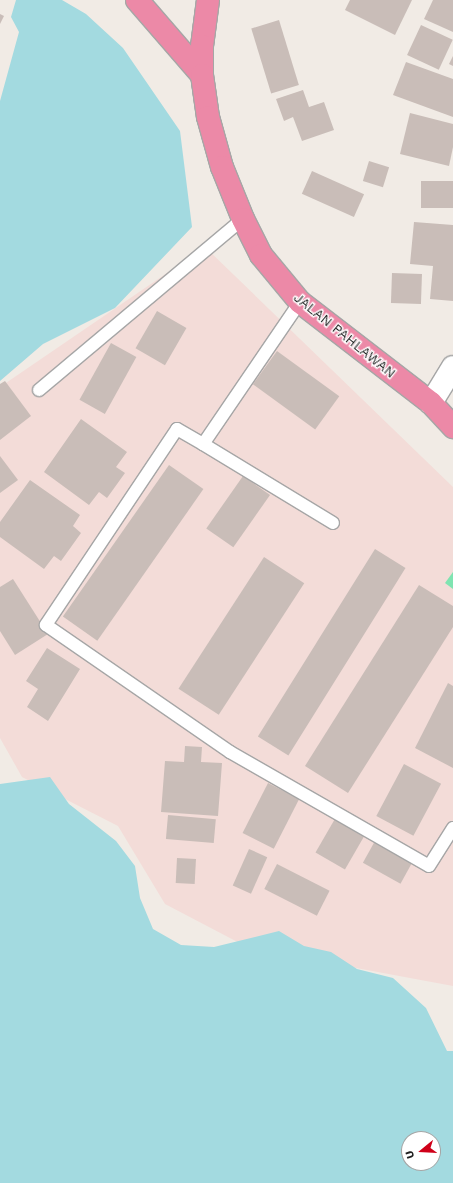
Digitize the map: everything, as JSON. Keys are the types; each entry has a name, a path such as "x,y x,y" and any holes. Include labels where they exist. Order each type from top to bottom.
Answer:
{"highway":[{"path":"137,0 202,75"},
{"name":"JALAN PAHLAWAN","path":"208,0 202,46 202,75 212,131 222,167 243,219 261,255 300,302 431,403 453,427"}],"street":[{"path":"431,403 453,367"}],"lane":[{"path":"39,390 243,219"},
{"path":"203,444 300,302"},
{"path":"333,523 177,429 46,625 230,752 429,866 453,828"}],"shaded area":[{"path":"205,247 453,487 453,986 249,948 165,904 118,826 22,777 0,738 0,387"}],"green space":[{"path":"453,572 453,589 445,583"}],"water":[{"path":"16,0 62,0 86,14 123,48 180,131 192,227 115,308 43,344 0,381 0,101 19,32 11,17"},
{"path":"50,777 69,804 116,841 135,866 140,898 153,929 181,945 214,947 279,931 304,946 331,952 357,969 393,978 426,1008 447,1051 453,1051 453,1183 0,1183 0,784"}],"building":[{"path":"350,0 412,0 395,35 345,10"},
{"path":"433,0 453,0 453,32 424,19"},
{"path":"0,14 4,16 0,24"},
{"path":"279,20 299,85 271,94 251,28"},
{"path":"421,25 453,40 439,70 407,55"},
{"path":"453,56 453,66 449,64"},
{"path":"406,62 453,79 453,117 393,95"},
{"path":"303,90 309,107 324,102 334,130 302,141 293,117 284,121 276,99"},
{"path":"410,113 453,124 453,147 449,166 400,154"},
{"path":"369,161 389,167 383,187 363,181"},
{"path":"312,171 364,194 354,217 302,194"},
{"path":"421,181 453,181 453,208 421,208"},
{"path":"414,222 453,225 453,301 430,299 433,266 410,264"},
{"path":"392,273 422,274 421,304 391,303"},
{"path":"157,311 186,328 165,365 136,348"},
{"path":"111,343 136,357 105,414 79,400"},
{"path":"277,351 339,396 315,429 253,384"},
{"path":"5,381 31,416 0,440 0,384"},
{"path":"81,419 127,452 116,467 125,473 107,498 99,492 89,505 44,472"},
{"path":"0,456 18,480 0,493"},
{"path":"169,465 203,489 97,641 63,617"},
{"path":"243,476 270,495 233,547 206,528"},
{"path":"30,480 80,515 73,526 81,533 61,561 54,556 44,569 0,537 0,522"},
{"path":"375,549 406,568 288,755 258,736"},
{"path":"264,557 304,583 219,715 178,689"},
{"path":"13,579 48,634 15,655 0,631 0,587"},
{"path":"419,585 453,606 453,627 348,793 305,766"},
{"path":"47,648 80,669 48,721 27,707 38,689 26,681"},
{"path":"448,683 453,686 453,768 415,748"},
{"path":"185,746 202,747 201,762 222,763 218,816 161,812 165,761 184,762"},
{"path":"404,764 441,784 413,836 376,816"},
{"path":"268,783 299,799 274,849 243,833"},
{"path":"168,815 216,819 214,843 166,839"},
{"path":"336,817 365,834 345,870 316,853"},
{"path":"375,841 413,862 400,884 363,863"},
{"path":"249,849 267,857 251,894 233,886"},
{"path":"177,858 196,859 195,884 176,883"},
{"path":"277,864 330,891 317,916 264,889"}]}
